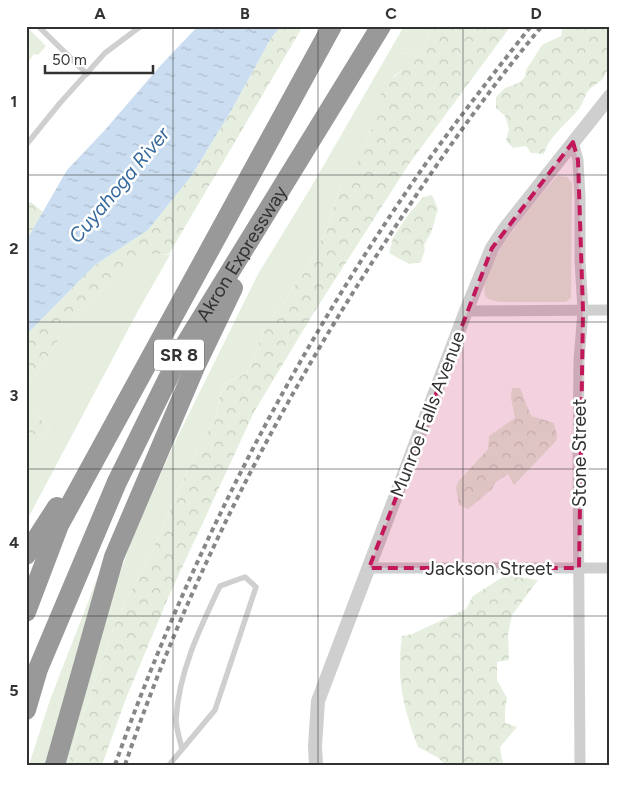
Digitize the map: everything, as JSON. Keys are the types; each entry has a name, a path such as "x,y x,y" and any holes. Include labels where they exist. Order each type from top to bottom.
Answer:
{"highway":[{"name":"Akron Expressway","path":"26,612 59,525 332,26"},
{"name":"Akron Expressway","path":"26,710 38,669 118,482 182,348 279,194 381,26"},
{"path":"54,765 114,557 195,367 279,194"},
{"path":"26,555 148,361"}],"street":[{"name":"Munroe Falls Avenue","path":"316,765 315,737 318,701 466,310 492,248 610,96"},
{"name":"Stone Street","path":"573,142 578,160 583,311 580,360 580,765"},
{"path":"466,310 610,310"},
{"name":"Jackson Street","path":"369,568 610,568"}],"lane":[{"path":"38,26 87,74"},
{"path":"26,145 105,53 141,26"},
{"path":"169,765 215,710 256,587 245,577 220,586 195,639 180,692 176,720 182,749"}],"highlighted area":[{"path":"573,142 578,160 583,311 579,568 369,568 492,248"}],"green space":[{"path":"26,26 46,46 38,55 34,54 26,65 26,55 30,50 26,45"},
{"path":"281,26 303,26 169,254 151,254 103,290 67,327 30,383 26,395 26,335 95,265 148,230 192,175 231,111 271,38"},
{"path":"404,26 427,26 428,39 420,51 402,54 402,70 394,76 375,127 368,133 361,147 362,157 339,188 329,225 307,267 282,305 267,323 247,373 222,385 215,420 199,446 151,553 118,616 77,732 68,765 63,765 96,642 130,544 174,444 258,274 310,189"},
{"path":"427,26 511,26 409,164 313,314 254,412 168,598 125,701 102,765 68,765 77,732 118,616 151,553 199,446 215,420 222,385 247,373 267,323 282,305 307,267 329,225 339,188 361,157 360,135 368,133 375,127 382,88 402,70 402,54 420,51 428,39"},
{"path":"563,26 610,26 610,69 601,81 588,91 582,105 549,142 544,154 531,153 526,146 513,148 506,141 509,129 505,116 496,108 496,97 505,88 521,82 526,70 542,45 561,36"},
{"path":"557,176 567,177 572,183 571,298 566,302 499,302 488,299 485,296 485,283 499,251 524,216"},
{"path":"432,195 438,209 431,233 424,245 425,249 421,262 409,264 389,253 393,238 405,219 423,197"},
{"path":"26,201 32,203 43,212 26,241"},
{"path":"151,253 170,255 139,309 26,522 26,433 43,435 50,427 26,407 26,395 30,383 67,327 103,290"},
{"path":"512,388 520,388 531,416 554,423 557,435 556,441 514,485 508,474 496,482 492,489 468,509 459,505 456,488 458,482 488,449 489,436 515,418 511,398"},
{"path":"26,407 50,427 43,435 26,433"},
{"path":"506,575 538,580 512,615 508,635 509,660 497,662 497,680 507,698 505,723 517,727 500,747 503,765 446,765 437,757 418,747 413,733 400,679 402,636 412,634 466,609 473,596"},
{"path":"98,576 101,577 78,648 46,765 29,765 50,700"}],"water":[{"name":"Cuyahoga River","path":"198,26 281,26 271,38 231,111 192,175 148,230 95,265 26,335 26,241 67,170"}],"railway":[{"path":"115,765 144,686 211,532 288,383 375,239 422,169 531,26"},
{"path":"125,765 177,628 207,561 239,495 309,366 386,241 423,186 480,104 542,26"}]}
